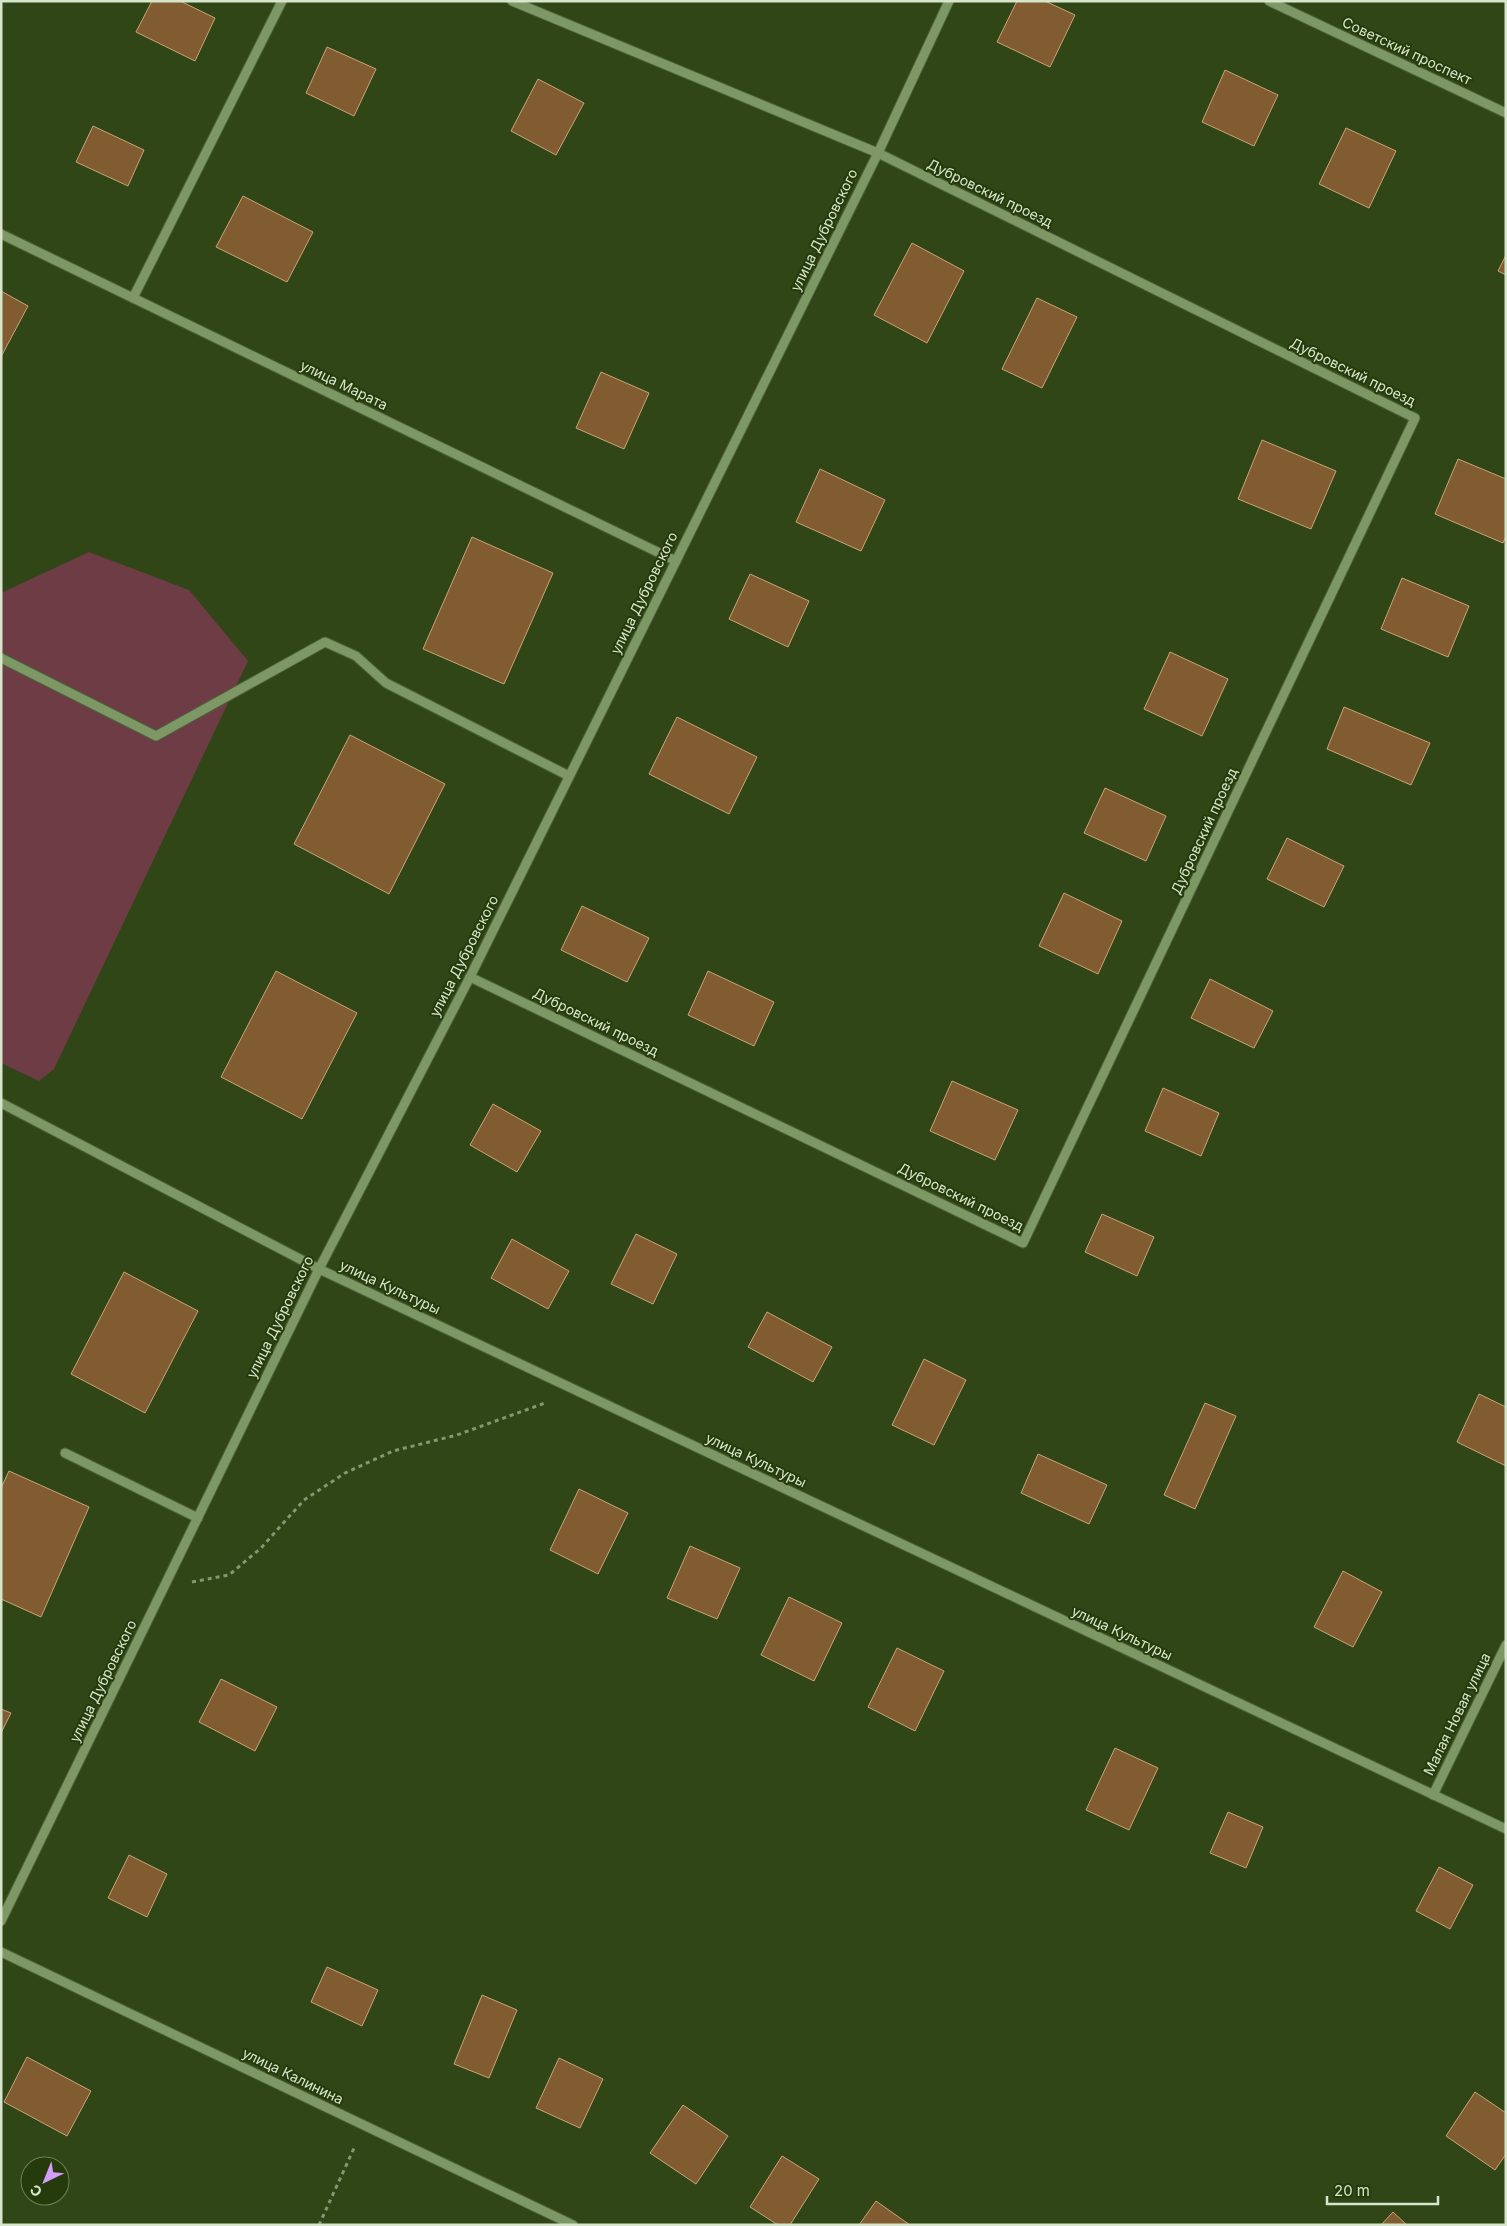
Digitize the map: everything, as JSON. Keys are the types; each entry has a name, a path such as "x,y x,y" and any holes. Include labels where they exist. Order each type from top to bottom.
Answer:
{"street":[{"path":"133,298 282,1"},
{"path":"512,1 878,153"},
{"name":"улица Дубровского","path":"1,1921 319,1269 470,977 878,153 949,1"},
{"name":"Советский проспект","path":"1269,1 1506,113"},
{"name":"Дубровский проезд","path":"470,977 1023,1242 1415,418 878,153"},
{"name":"улица Марата","path":"1,234 676,561"},
{"path":"1,658 156,736 325,642 356,656 386,683 569,776"},
{"name":"улица Культуры","path":"1,1103 319,1269 1506,1829"},
{"path":"65,1453 198,1518"},
{"name":"Малая Новая улица","path":"1433,1794 1506,1645"},
{"name":"улица Калинина","path":"1,1952 573,2225"}],"path":[{"path":"169,1577 195,1583 229,1575 261,1548 304,1500 345,1473 393,1452 457,1435 579,1392"},
{"path":"319,2225 340,2181 363,2125"}],"shaded area":[{"path":"89,552 189,590 248,661 54,1069 39,1081 1,1063 1,593"}],"building":[{"path":"152,1 180,1 215,18 195,61 136,32"},
{"path":"1017,1 1045,1 1075,15 1050,67 997,42"},
{"path":"327,47 376,69 354,116 306,93"},
{"path":"1225,70 1278,95 1254,146 1202,122"},
{"path":"538,79 584,103 556,155 511,131"},
{"path":"93,126 144,150 128,186 76,162"},
{"path":"1346,128 1396,151 1369,208 1319,184"},
{"path":"243,196 313,232 287,282 216,247"},
{"path":"912,243 964,271 927,343 874,315"},
{"path":"1506,255 1506,275 1498,271"},
{"path":"1,291 28,306 2,355 1,355"},
{"path":"1037,298 1077,317 1042,388 1002,369"},
{"path":"601,372 649,393 624,449 576,428"},
{"path":"1262,440 1336,471 1311,529 1238,499"},
{"path":"1458,459 1506,479 1506,536 1503,543 1435,514"},
{"path":"820,469 885,500 861,551 796,522"},
{"path":"472,537 553,573 504,684 423,649"},
{"path":"750,574 809,601 788,647 729,619"},
{"path":"1402,578 1469,606 1448,657 1381,629"},
{"path":"1170,652 1228,679 1202,736 1144,709"},
{"path":"1344,707 1430,743 1411,785 1327,749"},
{"path":"677,717 757,757 729,814 649,774"},
{"path":"350,735 445,784 389,894 294,844"},
{"path":"1105,788 1166,816 1146,861 1084,833"},
{"path":"1287,838 1344,866 1324,907 1267,879"},
{"path":"1064,893 1122,921 1098,974 1039,946"},
{"path":"582,906 649,938 627,982 561,950"},
{"path":"276,971 357,1013 302,1119 221,1077"},
{"path":"708,971 774,1002 754,1046 688,1015"},
{"path":"1210,979 1273,1011 1254,1048 1191,1018"},
{"path":"952,1081 1018,1110 995,1160 930,1131"},
{"path":"1163,1088 1219,1113 1201,1156 1145,1131"},
{"path":"493,1104 541,1131 517,1172 470,1145"},
{"path":"1102,1214 1154,1237 1137,1276 1085,1252"},
{"path":"636,1234 677,1254 653,1304 611,1284"},
{"path":"512,1239 569,1271 548,1309 491,1278"},
{"path":"124,1272 198,1311 145,1413 71,1374"},
{"path":"767,1312 832,1347 813,1382 748,1347"},
{"path":"924,1359 966,1380 934,1445 892,1425"},
{"path":"1479,1394 1506,1407 1506,1466 1457,1442"},
{"path":"1205,1403 1236,1416 1195,1509 1164,1495"},
{"path":"1038,1454 1107,1485 1089,1524 1021,1493"},
{"path":"9,1471 89,1507 41,1617 1,1599 1,1488"},
{"path":"579,1489 628,1513 598,1574 550,1550"},
{"path":"690,1546 740,1568 717,1619 667,1598"},
{"path":"1343,1571 1382,1592 1353,1647 1314,1627"},
{"path":"789,1597 842,1623 814,1681 761,1655"},
{"path":"897,1648 944,1671 915,1731 868,1707"},
{"path":"221,1679 277,1707 255,1751 199,1722"},
{"path":"1,1709 11,1713 1,1733"},
{"path":"1115,1748 1158,1768 1129,1830 1086,1810"},
{"path":"1228,1812 1263,1827 1246,1868 1210,1853"},
{"path":"129,1855 167,1874 147,1917 108,1898"},
{"path":"1439,1867 1473,1885 1450,1929 1416,1911"},
{"path":"327,1967 378,1990 362,2026 311,2002"},
{"path":"482,1995 517,2010 489,2078 454,2064"},
{"path":"27,2057 91,2091 67,2136 4,2102"},
{"path":"559,2058 603,2079 580,2128 536,2108"},
{"path":"1475,2092 1506,2113 1506,2154 1495,2170 1446,2136"},
{"path":"683,2105 728,2136 696,2184 650,2153"},
{"path":"782,2156 819,2179 790,2225 778,2225 750,2207"},
{"path":"876,2201 910,2225 859,2225"},
{"path":"1393,2212 1407,2225 1381,2225"}]}
